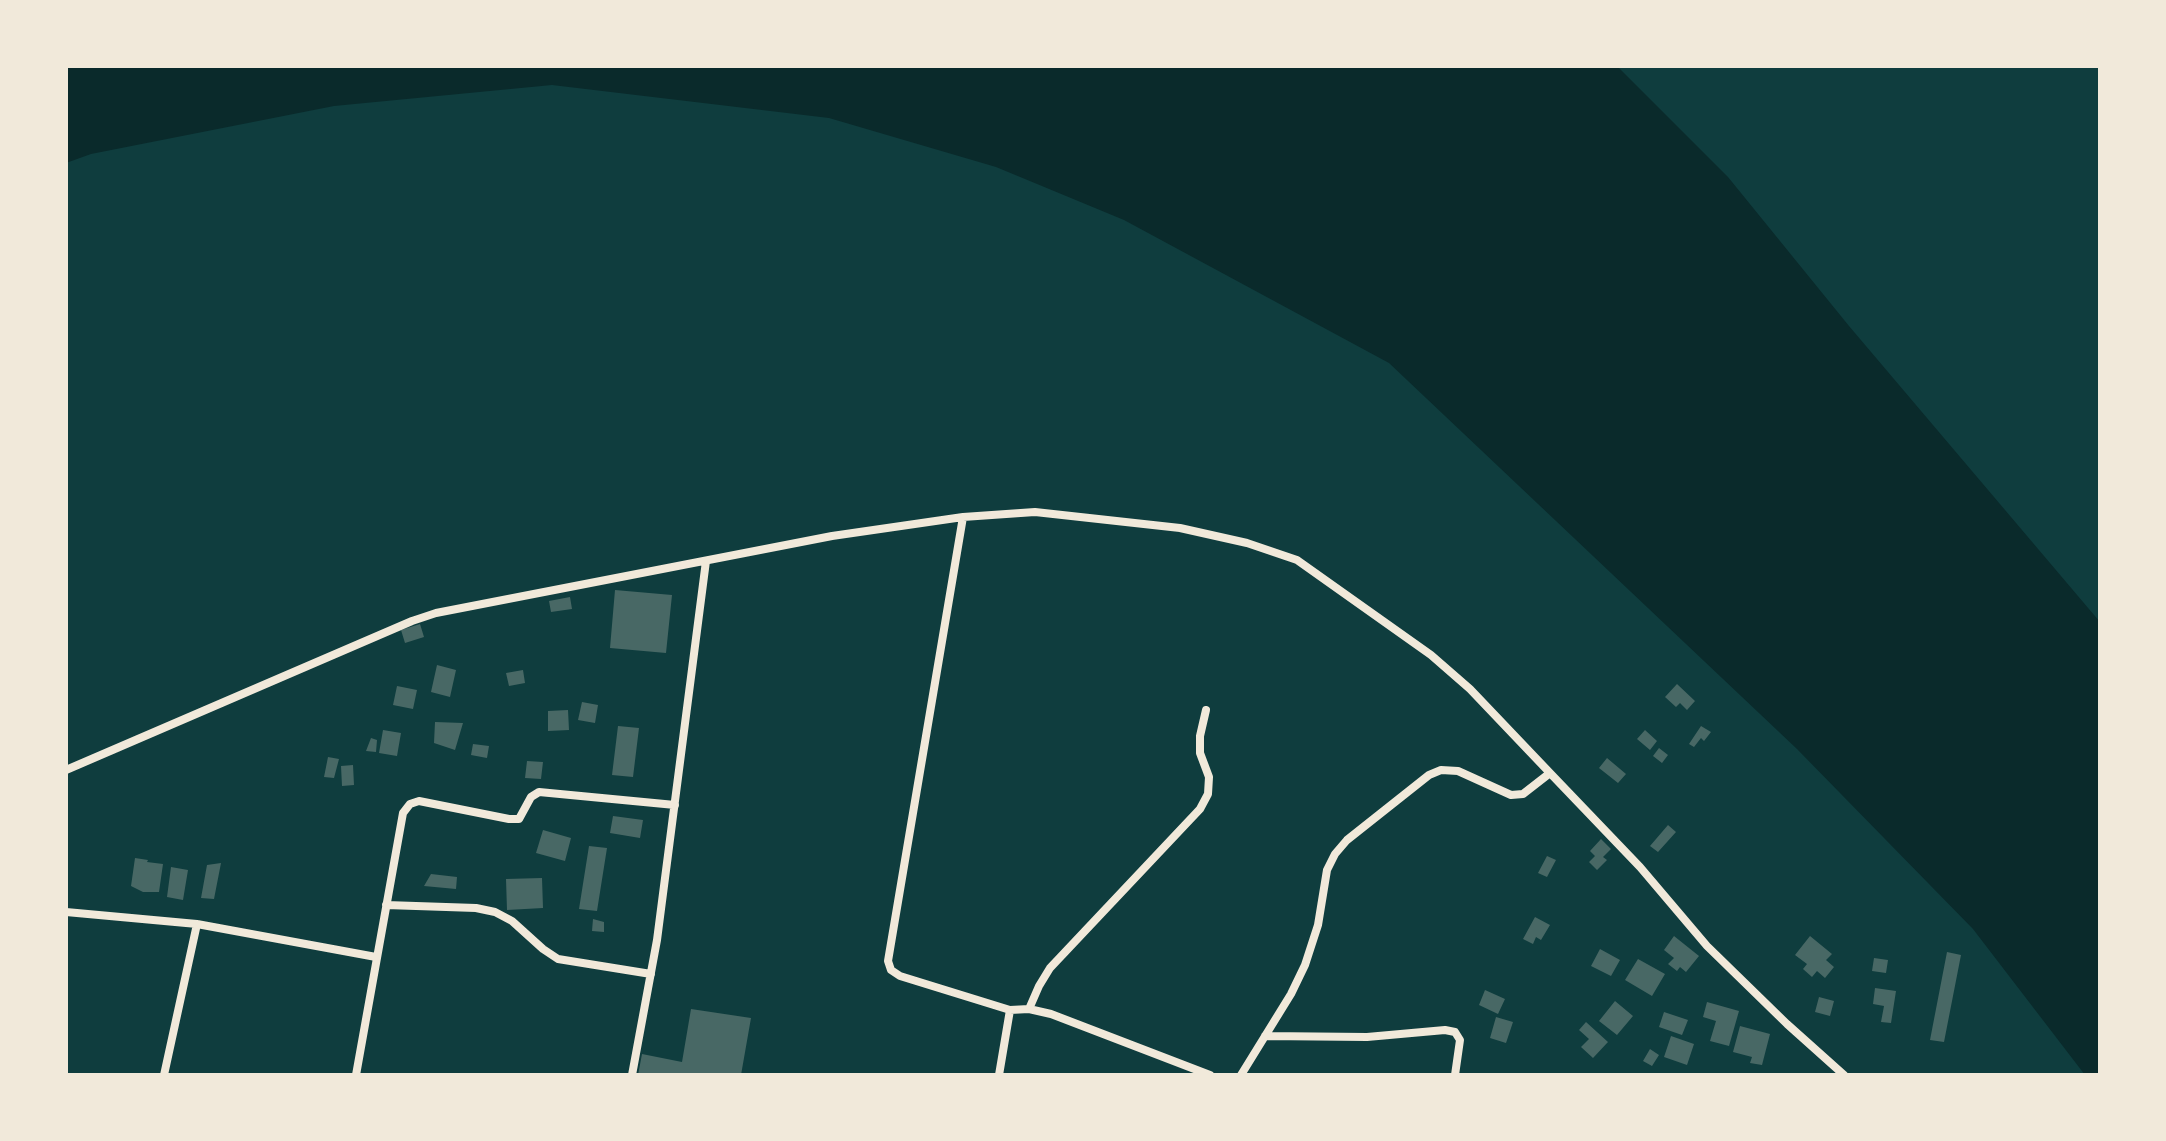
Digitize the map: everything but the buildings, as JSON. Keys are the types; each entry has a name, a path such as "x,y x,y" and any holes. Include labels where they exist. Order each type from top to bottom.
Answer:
{"street":[{"path":"66,770 436,613 832,536 963,517 1035,512 1180,528 1247,543 1297,560 1431,655 1470,689 1640,867 1707,946 1844,1075"},
{"path":"963,517 888,961 891,970 900,976 1010,1010 1029,1009 1051,1014 1210,1075"},
{"path":"632,1075 657,940 706,561"},
{"path":"1029,1009 1050,968 1200,809 1208,794 1209,777 1200,753 1206,710"},
{"path":"1241,1075 1291,994 1305,965 1318,925 1327,870 1347,840 1429,775 1441,770 1458,771 1511,795 1523,794 1550,773"},
{"path":"356,1075 403,813 410,804 419,801 509,819 519,819 531,797 539,792 675,805"},
{"path":"386,905 476,908 495,912 512,921 558,959 651,974"},
{"path":"66,912 197,924 376,957"},
{"path":"164,1075 197,924"},
{"path":"999,1075 1010,1010"},
{"path":"1265,1036 1367,1037 1445,1030 1455,1032 1460,1040 1455,1075"}],"water":[{"path":"66,66 1617,66 1728,177 1849,326 2100,622 2100,1075 2085,1075 1973,929 1797,749 1389,363 1124,220 996,167 829,118 552,85 334,106 91,154 66,163"}]}
